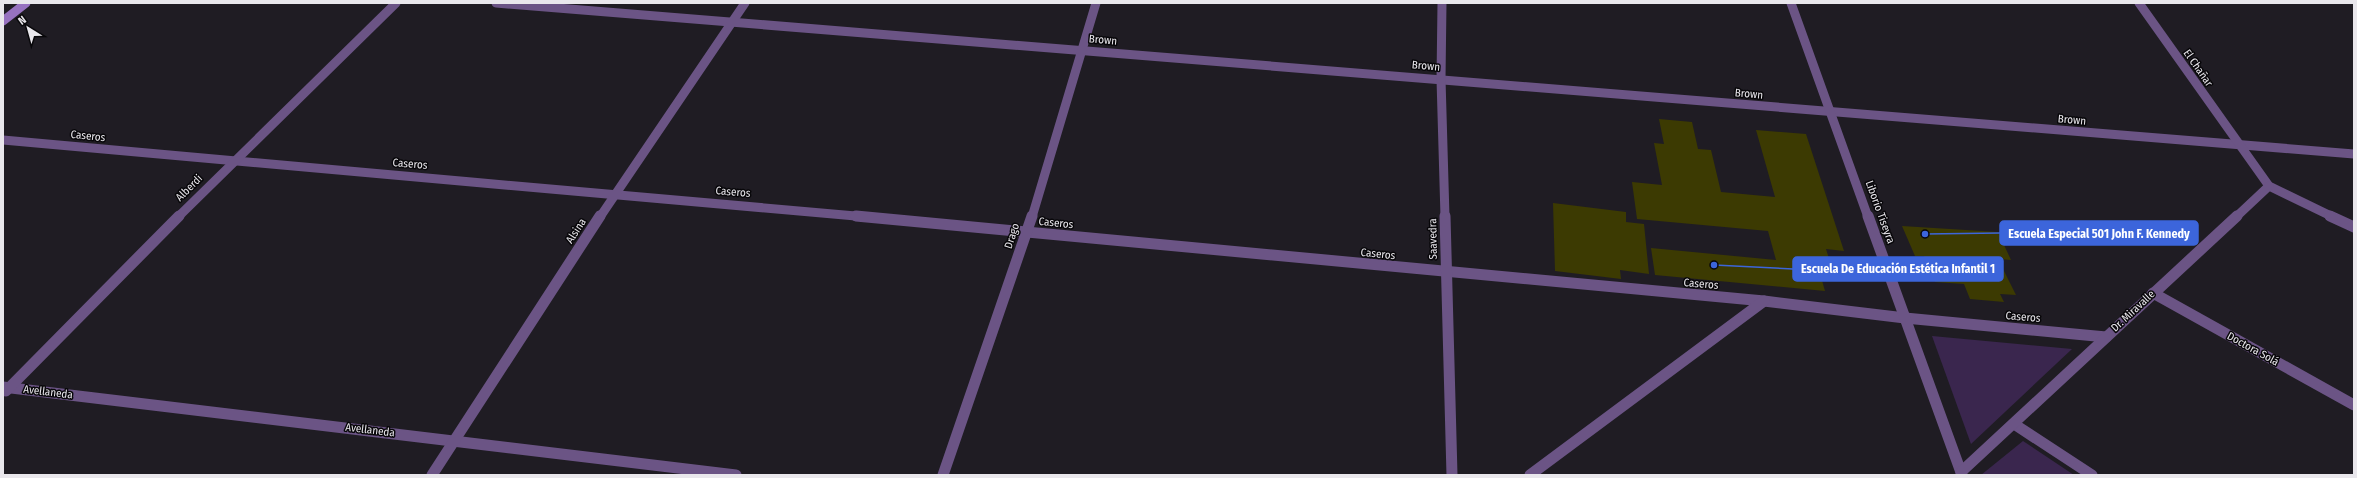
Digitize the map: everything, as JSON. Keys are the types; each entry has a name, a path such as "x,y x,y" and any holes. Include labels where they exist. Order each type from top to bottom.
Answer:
{"main road":[{"path":"3,21 26,3"}],"street":[{"name":"Alberdi","path":"5,389 232,162 396,3"},
{"name":"Brown","path":"496,3 1441,79 1831,113 2354,154"},
{"name":"Alsina","path":"432,475 615,193 745,3"},
{"name":"Drago","path":"943,475 1026,232 1096,3"},
{"name":"Saavedra","path":"1442,3 1441,79 1452,475"},
{"name":"Liborio Tiseyra","path":"1791,3 1961,473"},
{"name":"El Chañar","path":"2139,3 2239,146"},
{"name":"Caseros","path":"3,140 232,162 615,193 1446,273 1764,301 1905,318 2106,337"},
{"path":"2239,146 2269,186 2354,227"},
{"name":"Dr. Miravalle","path":"1961,473 2269,186"},
{"name":"Doctora Solá","path":"2153,293 2354,405"},
{"path":"1530,475 1764,301"},
{"name":"Avellaneda","path":"5,389 455,440 736,475"},
{"path":"2014,424 2092,475"}],"shaded area":[{"path":"1932,336 2072,349 1971,444"},
{"path":"2023,441 2074,475 1981,475"}],"building":[{"path":"1659,119 1692,122 1698,149 1711,150 1721,192 1775,197 1756,130 1806,134 1844,251 1826,249 1833,271 1819,270 1825,291 1655,275 1651,248 1776,260 1768,231 1637,219 1632,182 1662,185 1654,143 1664,144"},
{"path":"1553,203 1626,212 1626,222 1644,224 1649,274 1620,270 1621,279 1555,271"},
{"path":"1902,226 1998,232 2011,260 1998,259 2016,295 2000,294 2004,302 1970,299 1964,284 1935,282 1924,256 1915,256"}],"place":[{"name":"Escuela Especial 501 John F. Kennedy","path":"1925,234"},
{"name":"Escuela De Educación Estética Infantil 1","path":"1714,265"}]}
